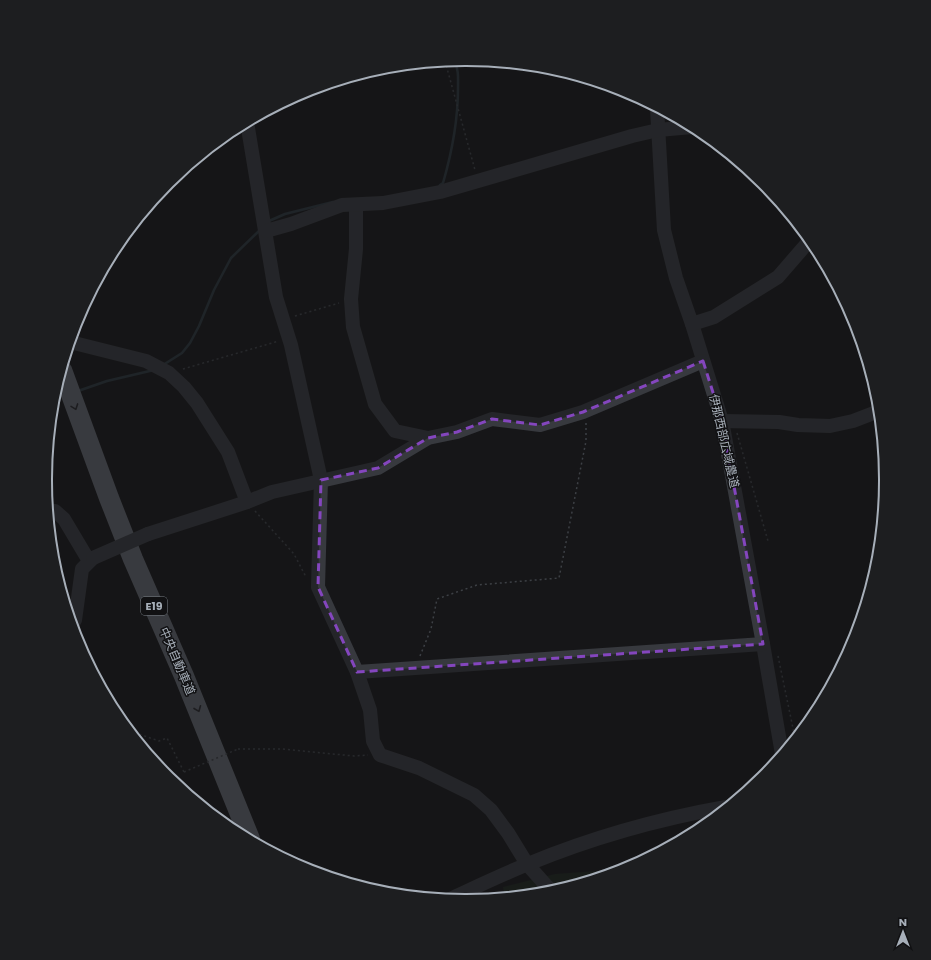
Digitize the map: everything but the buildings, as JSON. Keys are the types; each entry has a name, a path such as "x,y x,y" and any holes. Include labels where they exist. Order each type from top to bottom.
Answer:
{"highway":[{"name":"中央自動車道","path":"65,378 128,545 184,676 247,830"},
{"name":"中央自動車道","path":"59,403 96,502 226,817"}],"street":[{"name":"伊那西部広域農道","path":"657,114 664,230 676,278 703,361 728,421 781,747"},
{"path":"266,231 342,206 382,203 440,192 658,130 682,128"},
{"path":"248,129 276,297 289,338 321,480 318,588 356,672 370,710 373,742 380,755 419,768 474,795 491,810 508,833 527,864 546,886"},
{"path":"356,205 356,249 351,299 353,327 375,404 395,431 428,438"},
{"path":"692,324 714,317 778,277 806,245"},
{"path":"75,343 146,361 169,373 184,387 197,403 228,452 247,502"},
{"path":"75,617 82,569 91,560 148,534 247,502 272,492 378,468 428,438 457,432 492,419 540,425 586,411 703,361"},
{"path":"728,421 779,422 798,425 830,426 853,421 873,413"},
{"path":"53,511 64,519 91,560"},
{"path":"356,672 763,644"},
{"path":"461,894 527,864 617,832 683,815 714,810"}],"path":[{"path":"447,67 478,181"},
{"path":"284,320 351,299"},
{"path":"169,373 289,338"},
{"path":"415,668 431,629 437,599 477,585 559,578 586,441 586,411"},
{"path":"728,421 768,541"},
{"path":"247,502 294,554 315,593 319,590"},
{"path":"139,734 159,741 167,738 184,772 238,749 282,749 354,756 380,755"}],"highlighted area":[{"path":"703,361 722,421 763,644 357,672 318,587 321,480 378,468 428,438 457,432 492,419 540,425 583,412"}],"shaded area":[{"path":"602,871 546,886 504,892 503,887 555,874"}],"waterway":[{"path":"440,185 443,183 452,148 456,124 458,100 457,66"},
{"path":"269,221 285,214 333,202"},
{"path":"163,365 182,353 190,343 214,290 231,258 260,230"},
{"path":"78,391 107,381 154,370"}]}
